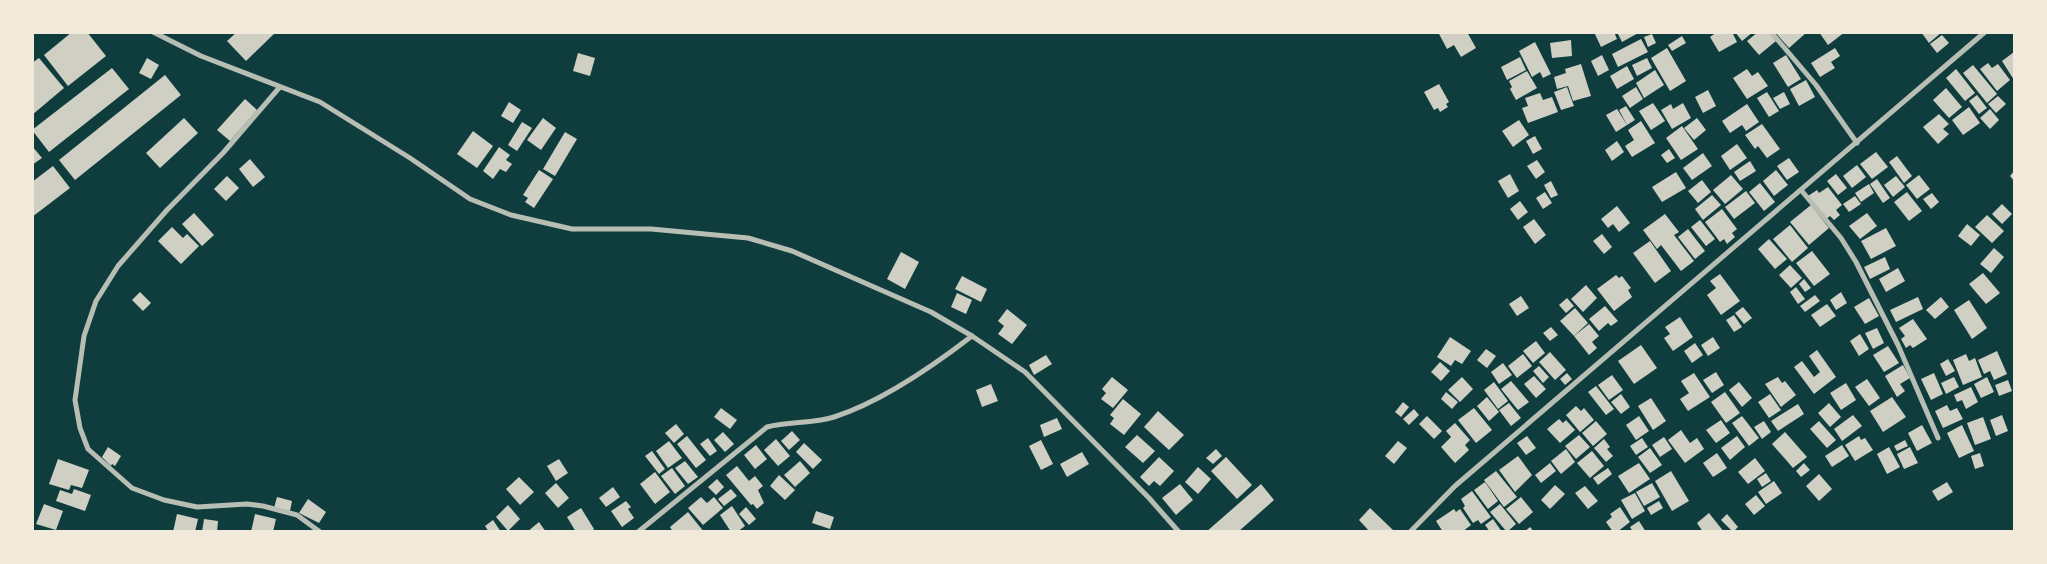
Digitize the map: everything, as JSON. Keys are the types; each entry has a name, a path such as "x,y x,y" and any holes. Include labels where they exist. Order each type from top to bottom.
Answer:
{"street":[{"path":"153,32 201,56 279,88 320,102 410,158 470,199 511,215 572,229 651,229 748,238 792,251 931,312 972,336 1024,372 1149,498 1179,532"},
{"path":"1771,32 1816,85 1857,143"},
{"path":"1410,532 1455,486 1985,32"},
{"path":"279,88 223,153 166,210 118,266 96,301 84,336 75,400 80,428 88,449 132,488 164,500 197,507 247,504 263,506 297,515 320,532"},
{"path":"1801,190 1841,238 1856,262 1898,345 1938,438"},
{"path":"638,532 767,427 785,422 805,424 834,417 860,407 933,365 972,336"}],"building":[{"path":"72,32 87,32 106,56 68,86 44,55"},
{"path":"237,32 276,32 246,61 227,41"},
{"path":"1438,32 1467,32 1476,48 1461,57 1454,45 1447,49"},
{"path":"1594,32 1614,32 1617,39 1601,47"},
{"path":"1617,32 1640,32 1622,42"},
{"path":"1717,32 1732,32 1737,42 1719,52 1710,37"},
{"path":"1735,32 1753,32 1742,41"},
{"path":"1758,32 1769,32 1776,41 1759,55 1747,41"},
{"path":"1775,32 1807,32 1789,48"},
{"path":"1819,32 1845,32 1828,45"},
{"path":"1921,32 1942,32 1929,43"},
{"path":"1652,34 1656,43 1648,47 1644,37"},
{"path":"1942,35 1949,43 1937,53 1930,44"},
{"path":"1682,36 1686,43 1672,51 1668,45"},
{"path":"1641,39 1648,52 1618,67 1612,54"},
{"path":"1571,40 1572,56 1552,58 1550,43"},
{"path":"1535,42 1551,74 1543,78 1540,72 1532,77 1519,51"},
{"path":"1667,48 1686,81 1670,91 1651,58"},
{"path":"1835,48 1840,56 1831,62 1835,68 1820,77 1811,63"},
{"path":"2014,52 2014,80 2002,61"},
{"path":"578,53 595,58 590,76 573,71"},
{"path":"1602,55 1609,70 1598,76 1591,61"},
{"path":"1786,55 1801,79 1788,87 1773,63"},
{"path":"1520,57 1526,70 1507,80 1501,67"},
{"path":"39,58 64,88 32,115 32,63"},
{"path":"147,58 159,65 151,79 139,73"},
{"path":"1647,58 1652,68 1637,76 1632,65"},
{"path":"1988,63 1992,68 1998,64 2010,80 1997,91 1980,69"},
{"path":"1581,64 1591,96 1573,101 1568,86 1557,89 1554,77 1566,73 1565,69"},
{"path":"1973,65 1997,94 1987,103 1963,73"},
{"path":"1627,66 1634,79 1617,89 1610,76"},
{"path":"112,68 129,89 49,152 32,130"},
{"path":"1747,69 1752,76 1758,72 1768,86 1747,99 1733,78"},
{"path":"1956,69 1975,93 1965,101 1946,78"},
{"path":"1655,70 1664,85 1644,98 1636,83"},
{"path":"1527,71 1537,88 1516,100 1510,89 1512,87 1509,81"},
{"path":"165,75 181,95 75,180 59,160"},
{"path":"1806,80 1815,97 1799,106 1790,89"},
{"path":"1439,84 1449,102 1446,104 1448,107 1440,112 1438,108 1434,110 1424,92"},
{"path":"1567,87 1574,106 1561,110 1554,92"},
{"path":"1636,87 1643,99 1630,108 1622,96"},
{"path":"1946,88 1962,107 1949,118 1933,100"},
{"path":"1708,90 1716,106 1703,113 1695,97"},
{"path":"1767,92 1779,111 1769,117 1757,98"},
{"path":"1784,92 1790,104 1780,109 1773,98"},
{"path":"1540,93 1543,100 1552,97 1558,112 1528,123 1522,108 1528,106 1525,98"},
{"path":"1977,95 1987,108 1979,114 1969,101"},
{"path":"1998,96 2006,104 1996,113 1988,104"},
{"path":"245,99 257,110 230,141 217,130"},
{"path":"509,102 521,110 513,123 501,116"},
{"path":"1653,103 1665,121 1651,130 1639,111"},
{"path":"1683,103 1691,118 1672,129 1661,110 1671,104 1673,109"},
{"path":"1747,104 1759,122 1746,131 1742,125 1730,133 1722,121"},
{"path":"1626,106 1635,120 1627,125 1619,110"},
{"path":"1969,107 1980,123 1963,135 1952,120"},
{"path":"1617,109 1627,125 1616,132 1606,115"},
{"path":"1990,109 1999,120 1990,129 1980,118"},
{"path":"1939,114 1949,124 1943,129 1949,134 1938,144 1923,127"},
{"path":"184,118 198,133 160,168 146,153"},
{"path":"543,118 556,128 541,150 527,140"},
{"path":"1697,118 1706,130 1694,140 1684,128"},
{"path":"1519,120 1529,135 1513,147 1502,131"},
{"path":"1641,121 1655,143 1632,157 1625,146 1634,140 1628,130"},
{"path":"522,122 532,128 517,151 508,145"},
{"path":"1762,124 1780,149 1767,158 1758,146 1755,149 1745,135"},
{"path":"1682,126 1698,149 1681,160 1666,138"},
{"path":"473,131 493,146 477,168 457,154"},
{"path":"565,132 577,139 555,176 543,169"},
{"path":"1535,136 1542,149 1533,154 1526,141"},
{"path":"1617,141 1624,152 1612,161 1605,150"},
{"path":"1737,144 1747,158 1730,170 1721,156"},
{"path":"32,146 42,158 32,165"},
{"path":"499,147 510,155 506,160 512,164 506,172 500,169 493,179 483,171"},
{"path":"1669,149 1675,158 1667,163 1661,155"},
{"path":"1876,152 1888,167 1872,179 1860,164"},
{"path":"1703,153 1712,166 1692,180 1683,168"},
{"path":"1897,156 1912,176 1904,183 1889,162"},
{"path":"1789,158 1799,172 1787,180 1777,166"},
{"path":"250,159 265,177 253,187 239,169"},
{"path":"1537,160 1545,172 1536,179 1527,166"},
{"path":"1750,161 1756,171 1740,181 1734,172"},
{"path":"1857,165 1866,177 1852,188 1843,176"},
{"path":"53,166 70,188 32,217 32,182"},
{"path":"539,170 553,179 534,208 525,202 528,198 523,195"},
{"path":"1776,170 1788,185 1774,196 1763,181"},
{"path":"2014,171 2014,181 2010,176"},
{"path":"1676,172 1686,188 1662,202 1652,187"},
{"path":"1510,174 1519,191 1508,198 1498,181"},
{"path":"1836,174 1847,188 1838,195 1827,181"},
{"path":"1731,175 1743,189 1725,204 1713,190"},
{"path":"1919,175 1930,189 1917,199 1906,185"},
{"path":"227,176 239,188 226,201 214,189"},
{"path":"1896,176 1905,187 1893,197 1884,185"},
{"path":"1877,179 1890,198 1883,203 1870,184"},
{"path":"1702,180 1711,192 1698,203 1688,191"},
{"path":"1551,181 1558,195 1551,198 1544,185"},
{"path":"1760,183 1775,202 1764,211 1749,192"},
{"path":"1869,184 1874,193 1861,202 1855,193"},
{"path":"1828,187 1842,205 1836,210 1840,215 1834,220 1830,216 1826,219 1808,196 1817,190 1819,193"},
{"path":"1746,191 1755,203 1734,219 1725,207"},
{"path":"1545,192 1552,203 1543,209 1536,198"},
{"path":"1907,192 1922,211 1909,221 1894,202"},
{"path":"1932,193 1939,202 1931,209 1923,199"},
{"path":"1712,195 1721,205 1703,220 1695,209"},
{"path":"1855,196 1861,204 1849,212 1843,204"},
{"path":"1520,201 1528,212 1518,220 1510,209"},
{"path":"2002,204 2012,214 2002,224 1992,214"},
{"path":"1811,205 1829,228 1809,245 1790,222"},
{"path":"1617,206 1630,223 1619,232 1613,224 1608,228 1601,219"},
{"path":"1722,209 1737,229 1732,233 1735,237 1727,244 1724,239 1720,242 1705,222"},
{"path":"194,213 214,235 202,246 182,224"},
{"path":"1867,213 1877,226 1860,239 1849,226"},
{"path":"1665,214 1679,232 1674,235 1694,261 1681,271 1661,245 1657,249 1643,230"},
{"path":"1987,215 2004,231 1992,243 1975,227"},
{"path":"1534,219 1546,235 1535,244 1523,227"},
{"path":"1700,220 1715,239 1706,246 1691,227"},
{"path":"1967,224 1980,235 1971,246 1958,236"},
{"path":"1790,225 1808,248 1792,262 1773,239"},
{"path":"172,227 183,238 187,234 199,246 181,264 158,241"},
{"path":"1886,228 1896,246 1871,259 1861,241"},
{"path":"1688,229 1705,251 1695,259 1678,237"},
{"path":"1602,234 1612,247 1604,254 1593,241"},
{"path":"1769,239 1787,259 1775,269 1758,249"},
{"path":"1650,241 1671,271 1655,283 1633,253"},
{"path":"1994,248 2004,257 1991,273 1980,264"},
{"path":"1812,251 1830,274 1814,286 1796,263"},
{"path":"901,252 919,262 905,289 887,279"},
{"path":"1885,257 1890,269 1870,279 1864,267"},
{"path":"1790,265 1802,278 1791,288 1779,275"},
{"path":"1898,268 1905,281 1886,292 1879,279"},
{"path":"1983,273 2000,293 1986,304 1969,284"},
{"path":"1720,274 1740,301 1721,315 1707,295 1716,288 1710,281"},
{"path":"1616,275 1619,278 1622,276 1631,288 1628,290 1632,297 1614,311 1597,289"},
{"path":"962,276 987,289 981,302 955,289"},
{"path":"1804,279 1811,288 1805,292 1799,284"},
{"path":"1586,285 1597,298 1583,312 1571,299"},
{"path":"1796,287 1805,299 1798,304 1790,292"},
{"path":"140,292 151,303 143,311 132,300"},
{"path":"1841,292 1847,303 1836,310 1830,300"},
{"path":"957,293 972,300 966,314 951,307"},
{"path":"1815,295 1820,301 1805,312 1800,306"},
{"path":"1521,296 1529,308 1517,316 1509,304"},
{"path":"1918,297 1923,309 1896,322 1890,310"},
{"path":"1941,297 1949,307 1935,319 1926,310"},
{"path":"1567,298 1574,306 1566,313 1559,305"},
{"path":"1869,298 1879,316 1865,324 1854,307"},
{"path":"1969,300 1987,328 1972,339 1954,310"},
{"path":"1827,304 1836,316 1820,327 1811,315"},
{"path":"1605,306 1618,321 1611,326 1608,323 1599,331 1589,319"},
{"path":"1743,307 1752,318 1744,324 1735,313"},
{"path":"1575,308 1588,323 1574,336 1560,321"},
{"path":"1007,309 1027,325 1012,344 998,334 1004,326 998,321"},
{"path":"1734,315 1742,327 1734,332 1726,320"},
{"path":"1680,317 1693,337 1673,351 1664,338 1670,334 1665,327"},
{"path":"1913,319 1927,339 1913,348 1910,345 1906,348 1901,339 1905,336 1899,328"},
{"path":"1589,324 1599,336 1592,342 1597,348 1589,355 1574,336"},
{"path":"1551,327 1558,335 1550,341 1543,333"},
{"path":"1877,328 1884,343 1873,349 1865,333"},
{"path":"1860,334 1869,349 1859,356 1850,341"},
{"path":"1450,337 1471,351 1462,364 1455,360 1451,366 1437,357"},
{"path":"1713,337 1720,348 1708,356 1701,345"},
{"path":"1536,341 1545,353 1533,363 1523,351"},
{"path":"1695,343 1703,355 1692,363 1684,351"},
{"path":"1641,345 1657,368 1634,384 1618,361"},
{"path":"1888,346 1899,363 1884,372 1873,355"},
{"path":"1486,349 1496,356 1487,368 1477,360"},
{"path":"1817,350 1836,377 1814,394 1794,367 1802,361 1814,377 1820,372 1809,356"},
{"path":"1997,351 2007,374 1994,380 1990,371 1984,374 1978,360"},
{"path":"1550,352 1566,370 1555,380 1539,362"},
{"path":"1523,354 1532,366 1517,378 1508,366"},
{"path":"1966,354 1969,361 1975,358 1982,377 1963,385 1953,360"},
{"path":"1046,355 1052,364 1034,375 1029,365"},
{"path":"1948,359 1955,371 1946,376 1940,364"},
{"path":"1440,362 1450,371 1441,381 1431,372"},
{"path":"1503,363 1512,375 1499,384 1491,372"},
{"path":"1903,365 1910,378 1900,384 1905,391 1897,397 1885,376"},
{"path":"1539,366 1549,377 1543,383 1533,371"},
{"path":"1716,372 1724,385 1712,393 1703,380"},
{"path":"1567,373 1572,379 1565,385 1560,379"},
{"path":"1694,373 1710,397 1688,411 1680,399 1689,393 1681,381"},
{"path":"1934,373 1943,394 1931,400 1921,379"},
{"path":"1612,375 1623,390 1609,400 1598,385"},
{"path":"1534,376 1546,389 1536,398 1524,384"},
{"path":"1112,377 1128,390 1113,408 1101,399 1106,393 1102,389"},
{"path":"1462,377 1473,389 1460,402 1448,390"},
{"path":"1778,377 1782,383 1785,381 1796,395 1781,407 1765,384"},
{"path":"1954,377 1959,387 1946,394 1941,383"},
{"path":"1987,377 1994,392 1981,398 1974,384"},
{"path":"1867,379 1880,398 1869,406 1855,387"},
{"path":"2008,380 2012,391 1999,396 1995,385"},
{"path":"1511,381 1529,402 1518,410 1501,389"},
{"path":"1494,382 1508,401 1498,409 1484,390"},
{"path":"1739,382 1752,398 1742,407 1729,390"},
{"path":"1846,383 1856,400 1841,410 1830,393"},
{"path":"991,384 998,401 982,407 976,390"},
{"path":"1596,386 1614,409 1606,415 1588,392"},
{"path":"1971,387 1978,402 1966,409 1962,400 1957,402 1954,395"},
{"path":"1446,392 1458,402 1452,409 1441,399"},
{"path":"1725,392 1740,413 1726,423 1711,402"},
{"path":"1621,394 1630,407 1621,414 1611,402"},
{"path":"1770,394 1781,410 1769,418 1758,402"},
{"path":"1487,397 1499,412 1489,421 1477,406"},
{"path":"1892,397 1906,417 1883,432 1870,411"},
{"path":"1651,398 1666,421 1653,430 1638,406"},
{"path":"1123,399 1141,414 1124,435 1110,424 1114,418 1110,415"},
{"path":"1403,402 1409,407 1401,417 1395,412"},
{"path":"1509,403 1521,418 1511,426 1499,410"},
{"path":"1829,403 1841,417 1830,427 1818,413"},
{"path":"1798,404 1804,414 1778,431 1771,421"},
{"path":"1947,405 1950,411 1957,408 1963,419 1943,428 1935,411"},
{"path":"1576,406 1581,411 1584,408 1594,420 1580,432 1566,415"},
{"path":"721,408 737,420 730,429 714,417"},
{"path":"1474,408 1492,430 1476,443 1458,420"},
{"path":"1414,409 1419,415 1409,425 1403,419"},
{"path":"1158,411 1184,435 1169,450 1144,427"},
{"path":"1853,415 1862,426 1842,441 1834,429"},
{"path":"2002,415 2008,431 1996,436 1990,420"},
{"path":"1427,416 1442,431 1434,439 1419,424"},
{"path":"1639,416 1649,431 1636,440 1626,425"},
{"path":"1742,416 1759,438 1749,446 1732,423"},
{"path":"1983,417 1991,439 1975,445 1967,423"},
{"path":"1057,418 1062,429 1044,437 1040,425"},
{"path":"1559,419 1563,423 1566,420 1575,430 1560,443 1547,429"},
{"path":"1721,420 1730,433 1716,443 1706,430"},
{"path":"1596,421 1607,434 1593,446 1582,433"},
{"path":"1764,421 1771,432 1762,439 1754,427"},
{"path":"1819,421 1836,440 1827,448 1810,429"},
{"path":"1455,423 1470,440 1465,445 1469,450 1455,463 1441,447 1451,437 1446,431"},
{"path":"676,424 684,434 674,443 665,433"},
{"path":"1922,425 1932,443 1917,451 1908,433"},
{"path":"1962,425 1974,451 1959,458 1947,433"},
{"path":"1681,430 1690,443 1697,438 1704,449 1685,463 1668,440"},
{"path":"792,431 800,440 789,450 781,441"},
{"path":"723,432 734,444 725,452 714,440"},
{"path":"1785,432 1807,457 1793,468 1772,444"},
{"path":"1137,435 1155,451 1143,463 1125,447"},
{"path":"1579,435 1590,447 1576,459 1565,446"},
{"path":"687,436 706,460 696,468 677,444"},
{"path":"1527,436 1536,448 1526,455 1517,443"},
{"path":"1737,436 1745,447 1730,460 1721,448"},
{"path":"1859,436 1861,440 1865,438 1873,450 1855,461 1845,445"},
{"path":"1664,437 1672,449 1660,457 1652,445"},
{"path":"708,438 717,451 710,456 700,444"},
{"path":"1642,438 1648,447 1636,455 1630,446"},
{"path":"776,439 790,456 778,466 764,450"},
{"path":"1604,439 1610,447 1607,449 1613,456 1606,462 1594,448"},
{"path":"1041,440 1053,464 1041,470 1029,446"},
{"path":"1905,440 1908,446 1897,451 1894,446"},
{"path":"669,441 682,458 668,468 656,451"},
{"path":"1398,441 1407,448 1394,464 1385,456"},
{"path":"804,443 822,460 813,469 796,452"},
{"path":"756,445 767,459 755,469 744,455"},
{"path":"1842,445 1849,456 1832,467 1825,456"},
{"path":"108,447 121,456 115,466 112,464 111,466 102,457"},
{"path":"1889,447 1900,467 1887,474 1877,454"},
{"path":"1910,447 1918,463 1904,469 1897,454"},
{"path":"1650,448 1662,465 1650,473 1638,457"},
{"path":"1216,449 1222,456 1213,464 1206,458"},
{"path":"1566,449 1575,462 1561,474 1551,461"},
{"path":"652,451 665,469 659,474 645,456"},
{"path":"1592,451 1604,466 1590,478 1577,463"},
{"path":"1082,452 1089,464 1067,477 1060,464"},
{"path":"1717,453 1727,468 1713,477 1703,463"},
{"path":"1980,453 1984,466 1975,469 1971,456"},
{"path":"1518,456 1532,475 1515,492 1499,470"},
{"path":"1159,457 1174,471 1160,486 1154,481 1149,486 1140,477"},
{"path":"1226,457 1252,485 1237,499 1211,471"},
{"path":"1755,458 1765,471 1748,484 1738,472"},
{"path":"58,459 89,470 82,488 71,485 69,490 49,484"},
{"path":"559,459 568,473 556,481 547,466"},
{"path":"685,461 698,477 688,484 675,468"},
{"path":"800,461 810,473 795,487 784,475"},
{"path":"1550,463 1556,471 1541,483 1535,475"},
{"path":"1639,463 1650,479 1629,493 1618,476"},
{"path":"1804,463 1810,470 1801,477 1796,471"},
{"path":"737,466 749,481 755,476 763,486 758,490 764,503 757,509 753,504 751,505 726,475"},
{"path":"1198,467 1211,479 1198,494 1185,482"},
{"path":"672,468 685,486 675,494 661,476"},
{"path":"1608,468 1612,474 1598,485 1593,478"},
{"path":"1496,471 1517,497 1504,507 1484,480"},
{"path":"1671,471 1689,501 1672,511 1655,481"},
{"path":"655,472 670,492 655,504 640,484"},
{"path":"1766,473 1771,481 1762,487 1757,479"},
{"path":"1819,474 1832,489 1819,501 1806,486"},
{"path":"779,475 795,490 785,500 770,486"},
{"path":"519,477 534,492 520,505 506,489"},
{"path":"717,479 724,487 716,495 708,487"},
{"path":"1774,481 1782,493 1766,504 1758,492"},
{"path":"1485,482 1498,501 1488,509 1474,490"},
{"path":"1947,482 1953,492 1938,501 1932,491"},
{"path":"556,483 569,498 558,508 545,493"},
{"path":"1652,483 1660,497 1644,506 1636,492"},
{"path":"1180,484 1193,500 1176,515 1162,498"},
{"path":"1261,484 1274,500 1238,532 1206,532"},
{"path":"1555,485 1565,494 1550,509 1541,500"},
{"path":"1585,486 1598,501 1588,509 1575,493"},
{"path":"613,487 620,497 606,507 599,498"},
{"path":"74,489 91,495 85,511 56,501 60,490 72,494"},
{"path":"731,489 737,496 724,506 718,499"},
{"path":"1472,491 1491,517 1481,524 1478,520 1473,523 1463,508 1465,506 1461,499"},
{"path":"1635,493 1645,511 1632,519 1621,500"},
{"path":"1756,495 1765,506 1754,515 1745,504"},
{"path":"277,497 292,501 290,511 274,508"},
{"path":"701,497 707,503 714,497 723,508 703,525 688,508"},
{"path":"1521,497 1533,512 1519,524 1506,509"},
{"path":"308,499 326,512 319,523 299,513"},
{"path":"626,501 631,507 628,509 634,518 622,527 611,511"},
{"path":"1659,501 1663,508 1651,515 1647,508"},
{"path":"44,504 63,511 56,530 36,524"},
{"path":"1500,504 1516,524 1507,532 1490,512"},
{"path":"508,505 520,519 508,531 496,517"},
{"path":"732,506 745,526 737,532 731,532 720,515"},
{"path":"746,507 756,519 749,525 739,514"},
{"path":"1620,507 1630,522 1617,532 1613,532 1606,522 1612,517 1610,514"},
{"path":"581,508 594,529 591,532 576,532 567,517"},
{"path":"1370,508 1393,530 1391,532 1370,532 1359,520"},
{"path":"1454,509 1456,512 1460,509 1471,525 1462,532 1443,532 1436,521"},
{"path":"816,511 834,517 830,529 812,523"},
{"path":"688,512 704,532 673,532 670,527"},
{"path":"1709,513 1724,532 1703,532 1697,523"},
{"path":"177,514 198,519 195,532 173,532"},
{"path":"255,514 276,519 273,532 251,532"},
{"path":"1727,514 1738,527 1733,532 1721,520"},
{"path":"204,519 218,521 217,532 202,532"},
{"path":"1493,519 1502,532 1490,532 1485,525"},
{"path":"493,520 501,532 489,532 485,526"},
{"path":"1639,521 1646,532 1633,532 1630,527"},
{"path":"539,522 546,532 527,532"},
{"path":"1530,527 1534,532 1524,532"}]}
